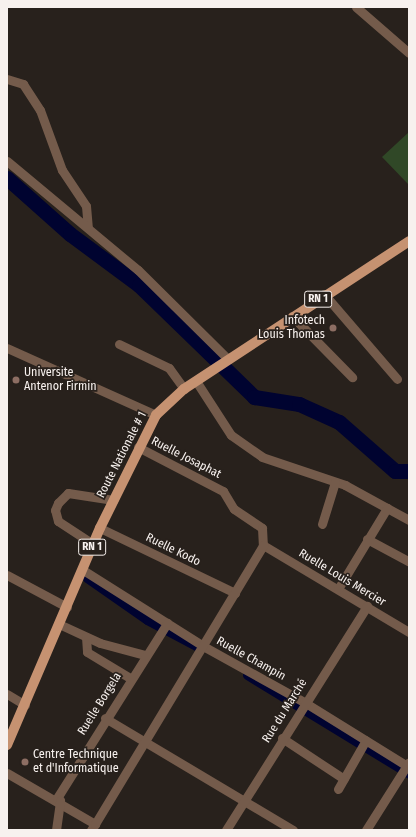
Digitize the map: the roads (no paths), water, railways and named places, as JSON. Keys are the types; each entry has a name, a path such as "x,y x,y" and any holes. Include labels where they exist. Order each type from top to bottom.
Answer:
{"main road":[{"name":"Route Nationale # 1","path":"7,746 100,528 138,447 156,415 184,389 209,371 324,294 409,241"}],"street":[{"path":"356,7 409,53"},
{"path":"7,78 23,84 40,110 62,170 86,206 88,228"},
{"path":"7,161 138,270 228,359"},
{"path":"324,294 397,379"},
{"path":"292,316 352,377"},
{"path":"119,344 169,368 184,389"},
{"path":"7,348 156,415"},
{"path":"196,380 231,435 262,457 335,482 409,520"},
{"name":"Ruelle Josaphat","path":"138,447 223,491 234,509 262,528 263,545"},
{"path":"322,524 335,482"},
{"path":"94,544 58,521 55,510 58,503 68,493 113,500"},
{"path":"338,589 387,508"},
{"name":"Ruelle Kodo","path":"100,528 235,593"},
{"path":"367,539 408,561"},
{"path":"7,773 58,799 93,827 164,704 203,646 263,545"},
{"name":"Ruelle Louis Mercier","path":"263,545 409,632"},
{"name":"Ruelle Champin","path":"82,570 203,646 304,702 408,764"},
{"path":"7,575 67,607"},
{"name":"Rue du Marché","path":"226,830 243,799 304,702 367,606"},
{"path":"59,624 86,637 145,655"},
{"name":"Ruelle Borgela","path":"58,799 105,718 145,655 167,624"},
{"path":"86,637 87,652 130,678"},
{"path":"7,694 25,705"},
{"path":"105,718 243,799 292,830"},
{"path":"282,738 344,779"},
{"path":"338,789 366,740"},
{"path":"366,830 408,764"},
{"path":"56,830 58,799"}],"waterway":[{"path":"7,178 70,234 139,285 254,397 299,404 339,422 395,471 409,471"},
{"path":"87,578 147,620 196,646"},
{"path":"247,675 409,774"}],"place":[{"name":"Infotech Louis Thomas","path":"333,328"},
{"name":"Universite Antenor Firmin","path":"16,380"},
{"name":"Centre Technique et d'Informatique","path":"25,762"}]}
